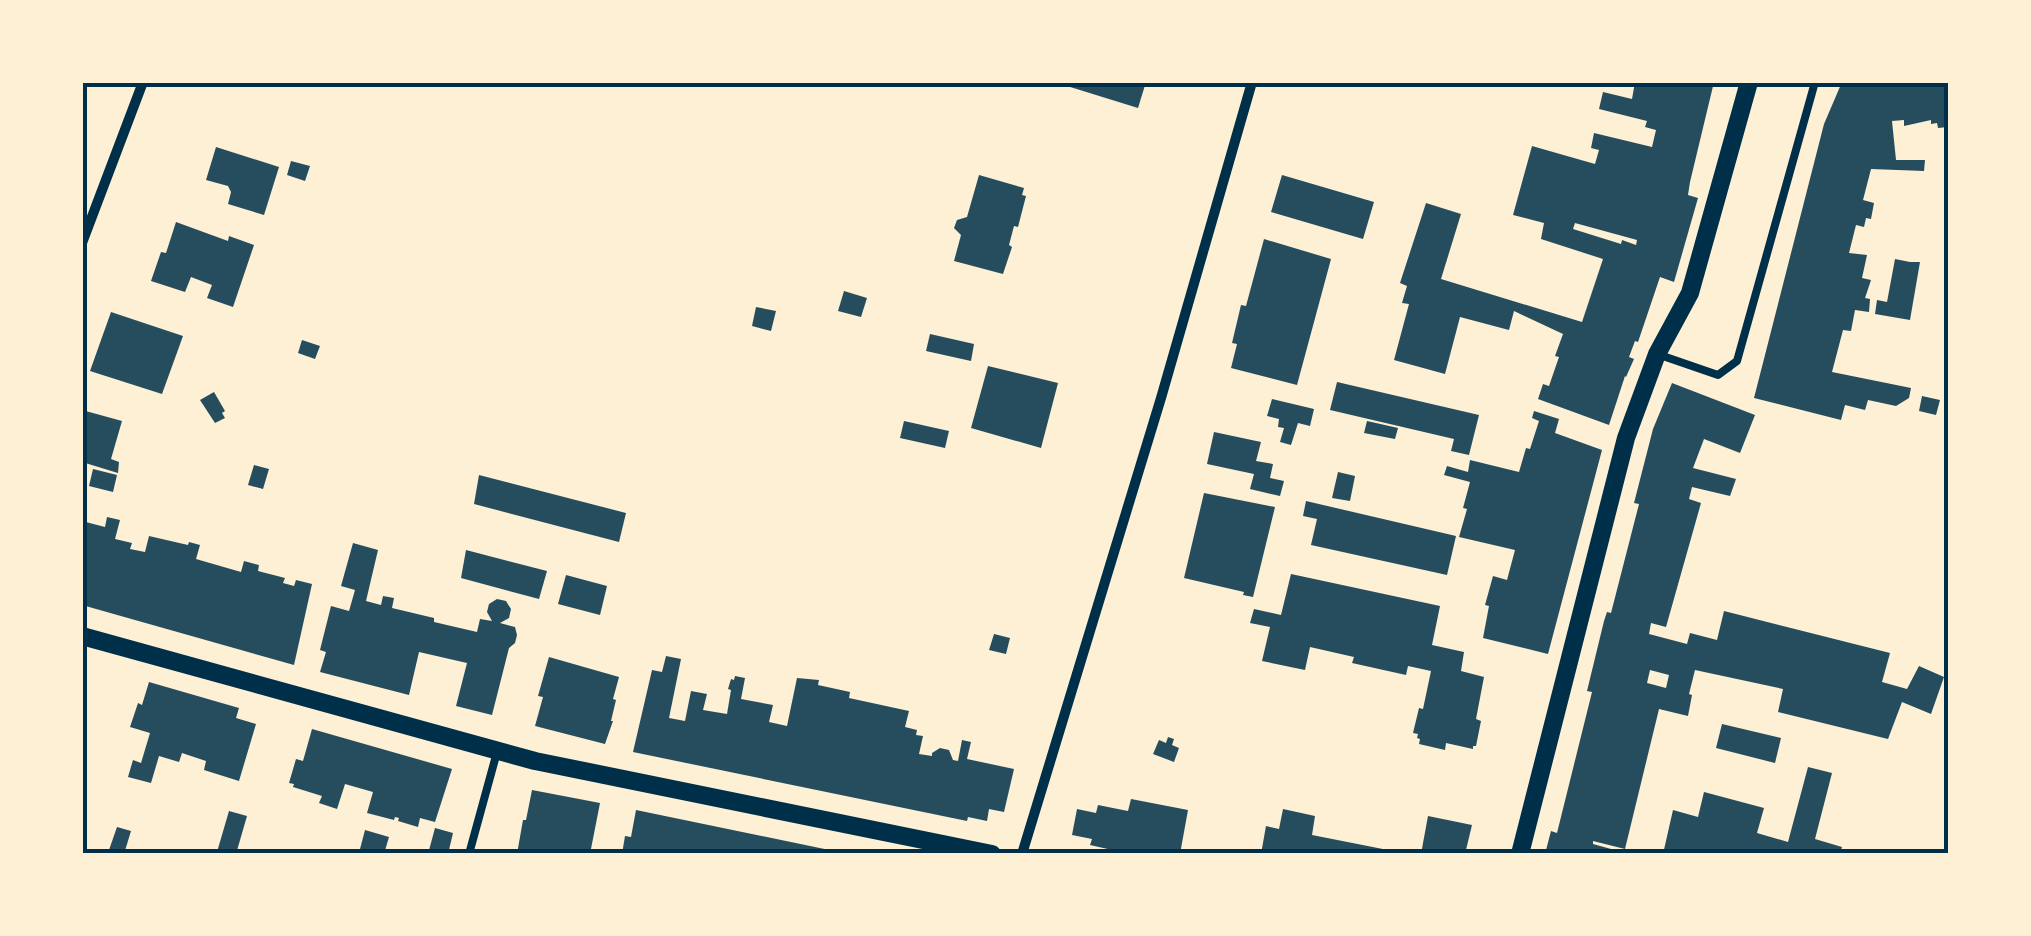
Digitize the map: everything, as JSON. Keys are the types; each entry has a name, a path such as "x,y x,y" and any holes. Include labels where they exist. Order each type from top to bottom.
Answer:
{"street":[{"path":"82,243 142,82"},
{"path":"1022,854 1162,398 1252,82"},
{"path":"1520,854 1626,438 1657,354 1690,294 1749,82"},
{"path":"82,636 554,765 992,854"}],"lane":[{"path":"1657,354 1718,375 1737,360 1815,82"},
{"path":"469,854 498,751"}],"building":[{"path":"1054,82 1146,82 1138,108"},
{"path":"1635,82 1714,82 1688,195 1698,198 1674,282 1660,277 1629,357 1634,359 1609,425 1538,399 1543,384 1549,386 1563,334 1514,311 1509,330 1460,317 1445,374 1394,360 1409,304 1402,303 1407,286 1400,283 1426,203 1461,214 1441,279 1582,322 1603,259 1541,239 1544,223 1513,215 1532,146 1595,164 1599,150 1591,148 1594,133 1652,147 1656,130 1645,127 1647,121 1599,109 1603,92 1632,99","holes":["1575,223 1637,240 1636,245 1622,240 1621,244 1573,229"]},
{"path":"1842,82 1948,82 1948,127 1938,128 1931,120 1904,126 1904,120 1892,121 1896,160 1925,160 1924,171 1871,169 1863,200 1874,203 1871,219 1866,218 1864,227 1856,225 1849,253 1867,255 1862,278 1871,280 1865,298 1870,299 1869,312 1855,310 1851,331 1843,330 1832,372 1911,388 1909,398 1896,406 1868,400 1865,410 1845,405 1841,420 1754,398 1824,124"},
{"path":"216,147 279,167 264,215 228,204 228,186 206,180"},
{"path":"291,161 310,166 305,181 287,175"},
{"path":"979,175 1024,188 1022,195 1026,196 1018,227 1014,226 1003,274 954,261 961,235 954,228 957,220 967,217"},
{"path":"1282,175 1374,202 1363,239 1271,212"},
{"path":"176,222 228,241 229,236 254,245 233,307 207,298 212,285 191,277 185,292 151,281"},
{"path":"1264,239 1331,259 1297,385 1231,368 1241,305 1246,306"},
{"path":"1895,259 1920,262 1910,320 1875,314 1877,300 1887,302"},
{"path":"844,291 867,298 861,317 838,311"},
{"path":"756,307 776,311 771,331 752,326"},
{"path":"111,312 183,336 162,394 90,371"},
{"path":"930,334 974,344 971,361 926,351"},
{"path":"302,340 320,346 315,359 298,353"},
{"path":"988,366 1058,383 1041,448 971,428"},
{"path":"1337,382 1479,415 1469,455 1451,451 1454,439 1330,410"},
{"path":"1672,383 1755,415 1740,453 1704,439 1693,468 1736,479 1730,496 1692,487 1689,499 1701,503 1666,627 1651,623 1649,634 1687,644 1690,633 1717,640 1724,611 1890,653 1882,682 1907,689 1919,666 1944,677 1931,714 1902,702 1888,739 1778,712 1783,689 1695,670 1688,716 1659,709 1625,849 1593,841 1629,854 1545,854 1551,831 1557,833 1592,692 1587,691 1604,621 1607,612 1611,613 1639,504 1634,503 1653,429","holes":["1650,670 1669,675 1666,688 1647,683"]},
{"path":"214,392 225,411 225,418 215,423 200,400"},
{"path":"1922,396 1940,400 1936,415 1919,411"},
{"path":"1272,399 1314,409 1310,426 1298,423 1291,445 1280,442 1284,428 1278,427 1279,419 1267,416"},
{"path":"82,410 122,421 111,459 119,462 118,473 82,462"},
{"path":"1534,411 1559,419 1555,433 1602,450 1548,654 1483,638 1489,606 1485,605 1493,576 1507,580 1515,550 1459,537 1470,482 1444,475 1447,466 1468,472 1470,460 1519,472 1539,421 1532,418"},
{"path":"904,421 949,431 945,448 900,438"},
{"path":"1367,421 1398,428 1395,439 1364,433"},
{"path":"1214,432 1261,442 1256,461 1273,464 1270,478 1284,481 1280,496 1250,489 1254,474 1207,464"},
{"path":"254,465 269,469 263,489 248,485"},
{"path":"93,469 117,475 113,492 89,486"},
{"path":"1338,472 1355,476 1350,501 1332,498"},
{"path":"479,475 626,513 619,542 474,504"},
{"path":"1204,493 1275,507 1253,597 1184,578"},
{"path":"1306,501 1456,536 1447,575 1311,545 1317,519 1303,516"},
{"path":"107,517 120,520 115,539 132,543 130,549 145,552 149,536 188,545 189,542 200,545 196,559 241,572 244,561 259,565 258,571 285,578 283,583 294,586 296,580 312,584 294,665 82,605 82,521 105,527"},
{"path":"353,543 378,550 366,601 381,605 383,596 394,598 392,608 477,632 480,619 492,621 487,612 489,604 497,599 506,601 511,609 509,618 500,623 515,627 517,635 509,648 492,715 456,706 467,663 419,652 409,695 320,672 326,652 320,650 331,606 349,611 355,590 341,586"},
{"path":"466,550 547,571 539,599 461,578"},
{"path":"1291,574 1440,606 1432,645 1464,652 1461,671 1484,677 1476,719 1481,721 1476,746 1473,749 1446,743 1445,750 1419,744 1418,734 1413,733 1431,671 1408,666 1406,675 1352,663 1354,657 1310,647 1305,670 1262,661 1270,627 1250,623 1254,609 1281,615"},
{"path":"566,575 607,586 600,615 558,604"},
{"path":"994,634 1010,638 1006,654 989,650"},
{"path":"666,656 681,659 669,718 685,721 691,691 707,694 703,710 727,714 731,690 728,689 735,676 745,678 741,699 773,705 769,722 787,726 797,678 819,680 818,685 850,692 849,698 909,711 905,727 923,736 919,754 932,756 940,748 949,750 953,760 958,761 962,740 971,742 967,759 1014,769 1004,812 989,809 987,821 968,817 967,821 633,752 652,670 662,672"},
{"path":"549,657 619,677 613,721 605,744 535,726 543,697 538,696"},
{"path":"149,682 239,708 236,718 256,724 239,781 204,770 206,761 182,753 179,762 159,756 151,783 128,777 133,760 141,763 150,733 130,727"},
{"path":"1722,724 1781,738 1775,763 1716,748"},
{"path":"312,729 452,769 435,822 420,818 418,827 398,821 399,818 367,813 373,792 345,784 337,809 319,803 322,796 293,787 289,783 296,759 303,761"},
{"path":"1168,737 1179,748 1174,762 1153,754 1159,740 1166,743"},
{"path":"1808,767 1832,773 1815,839 1842,847 1840,854 1663,854 1673,810 1698,817 1704,792 1764,808 1757,833 1788,842"},
{"path":"532,790 600,803 590,854 517,854"},
{"path":"1131,799 1188,810 1180,854 1130,854 1090,845 1092,839 1072,835 1077,809 1096,813 1098,805 1128,811"},
{"path":"1283,809 1315,816 1312,835 1398,854 1261,854 1266,826 1279,829"},
{"path":"636,810 839,854 622,854 625,836 631,837"},
{"path":"229,811 247,816 236,854 217,852"},
{"path":"1428,816 1472,825 1465,854 1421,854"},
{"path":"117,827 131,831 124,854 109,850"},
{"path":"435,828 453,833 448,854 428,854"},
{"path":"365,830 389,837 384,854 360,849"}]}
